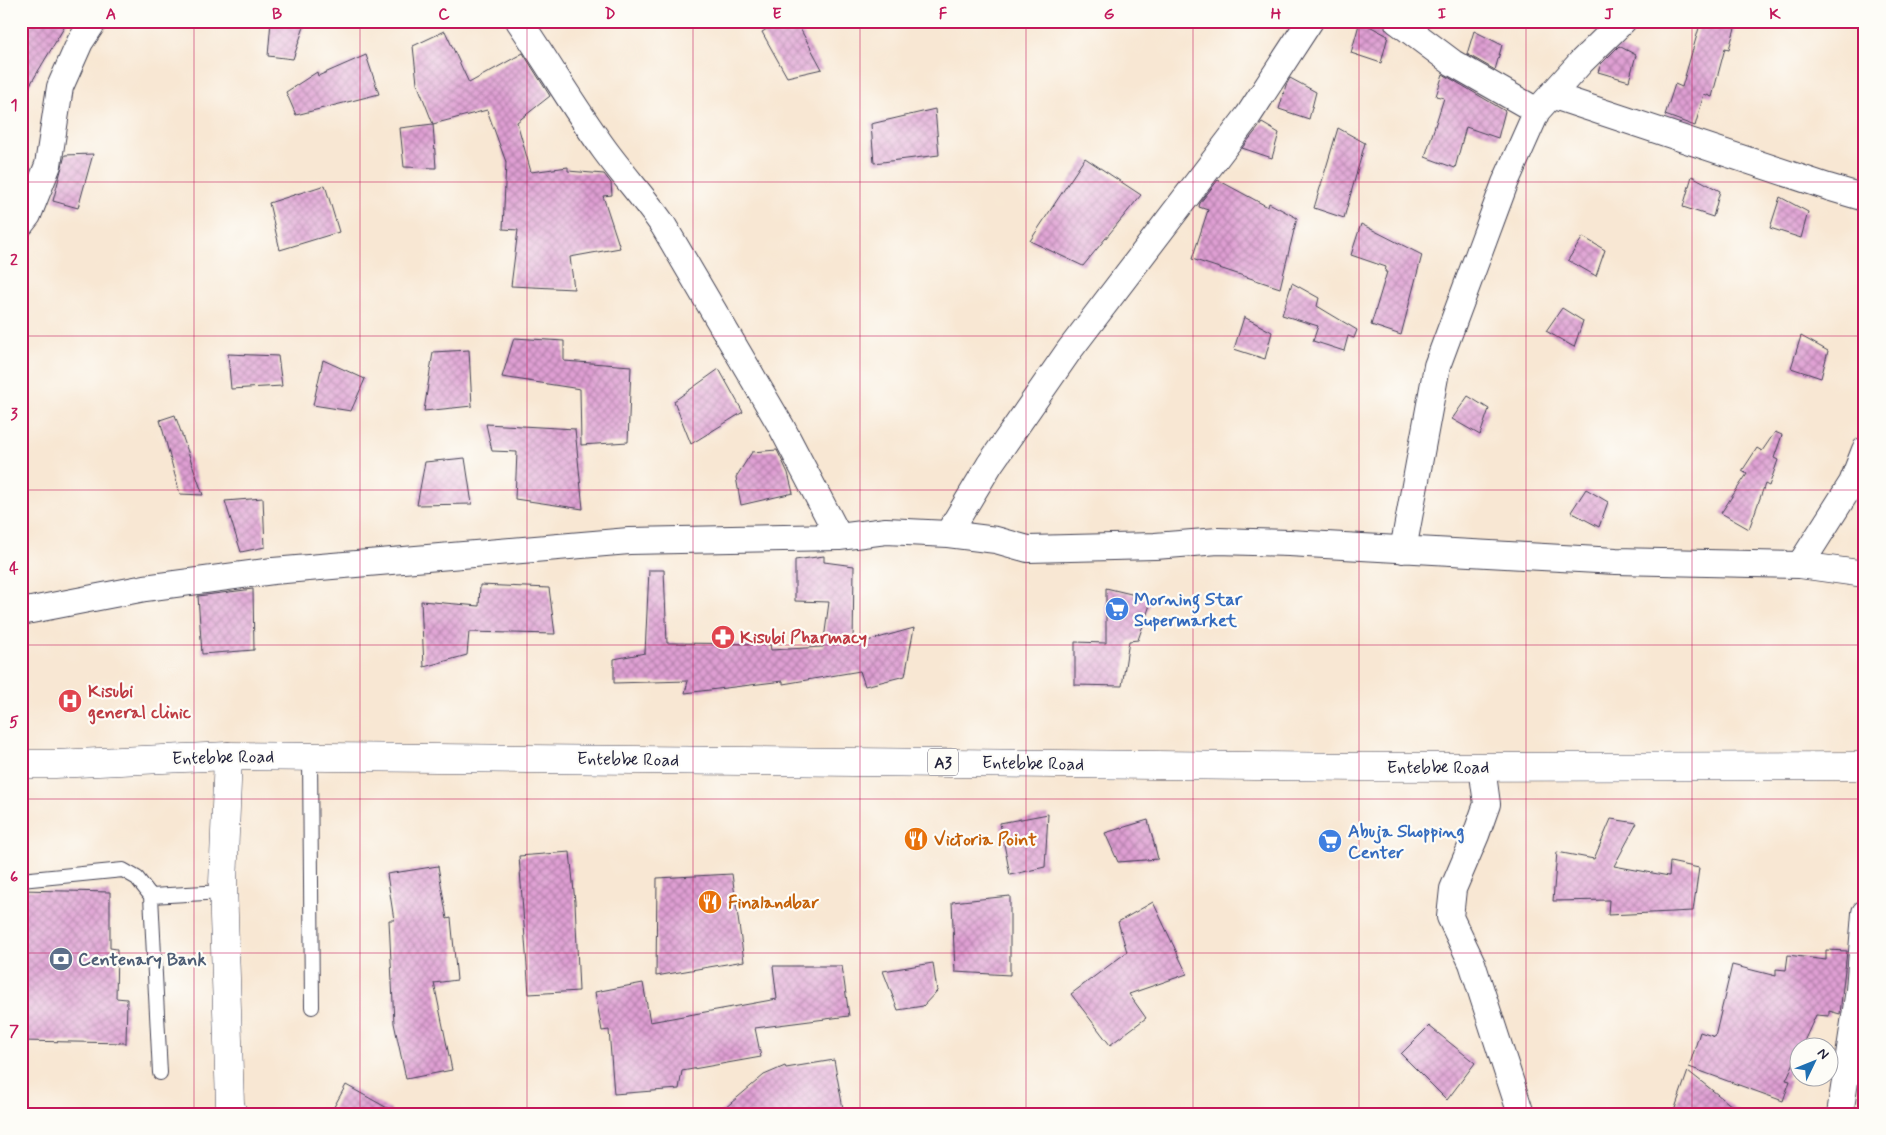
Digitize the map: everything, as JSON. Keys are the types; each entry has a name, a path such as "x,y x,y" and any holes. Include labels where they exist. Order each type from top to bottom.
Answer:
{"main road":[{"name":"Entebbe Road","path":"21,764 228,756 310,756 1362,767 1865,766"},
{"path":"228,756 223,892 230,1104 233,1114"}],"street":[{"path":"21,224 28,215 48,165 60,87 80,42 94,21"},
{"path":"519,21 605,152 664,225 781,426 838,537"},
{"path":"948,534 990,464 1068,352 1248,116 1310,21"},
{"path":"1397,21 1453,63 1544,103 1865,198"},
{"path":"1403,550 1437,366 1505,183 1544,103 1623,21"},
{"path":"1800,565 1852,483 1865,450"},
{"path":"21,612 145,588 273,571 630,541 838,537 886,531 948,534 996,540 1028,549 1155,546 1218,541 1616,560 1800,565 1865,574"},
{"path":"1482,766 1486,804 1476,835 1453,889 1450,917 1472,963 1522,1114"},
{"path":"1840,1114 1859,990 1865,913"}],"lane":[{"path":"310,756 312,1007"},
{"path":"21,880 123,870 137,878 151,896 160,1073"},
{"path":"151,896 223,892"}],"building":[{"path":"21,21 68,21 21,100"},
{"path":"271,21 306,21 293,59 268,56"},
{"path":"780,21 796,21 822,69 787,77 762,32"},
{"path":"1360,21 1388,36 1381,63 1351,53"},
{"path":"1701,21 1737,21 1729,49 1725,48 1712,97 1704,94 1695,126 1665,115 1675,84 1682,87"},
{"path":"445,31 469,83 523,53 550,96 517,122 531,172 568,167 568,171 604,174 611,183 612,195 603,196 620,248 570,257 574,289 511,286 518,230 503,229 506,162 487,110 433,124 417,83 413,46"},
{"path":"1474,31 1502,45 1495,70 1467,54"},
{"path":"1619,46 1636,55 1629,81 1598,72 1601,64"},
{"path":"366,55 379,94 296,115 286,92 317,72 318,76"},
{"path":"1443,74 1505,111 1498,138 1466,127 1455,168 1425,157 1444,98 1436,96"},
{"path":"1290,78 1316,92 1309,119 1279,109"},
{"path":"935,109 939,155 874,163 871,124"},
{"path":"1262,123 1279,133 1272,158 1242,148"},
{"path":"433,124 436,168 404,167 400,128"},
{"path":"1338,128 1365,143 1344,218 1314,208"},
{"path":"93,154 78,208 53,201 65,155"},
{"path":"1085,158 1141,195 1083,266 1030,241"},
{"path":"1692,176 1720,191 1713,217 1683,207"},
{"path":"1218,180 1268,207 1269,203 1297,218 1280,288 1192,259 1208,210 1199,207 1200,203"},
{"path":"325,185 339,232 280,250 269,203"},
{"path":"1780,197 1808,212 1801,238 1770,228"},
{"path":"1361,224 1422,255 1401,335 1371,325 1387,272 1385,272 1386,267 1351,255"},
{"path":"1583,237 1605,250 1596,276 1568,260"},
{"path":"1292,283 1319,298 1317,306 1357,330 1354,338 1348,336 1344,351 1313,341 1318,326 1282,315"},
{"path":"1562,308 1583,321 1574,347 1546,331"},
{"path":"1244,317 1272,332 1265,359 1234,349"},
{"path":"1801,336 1828,351 1821,378 1791,368"},
{"path":"514,338 564,341 564,361 631,366 628,442 581,445 580,389 502,377"},
{"path":"469,350 472,406 424,411 433,352"},
{"path":"228,354 278,356 282,386 231,389"},
{"path":"323,360 365,379 351,411 313,405"},
{"path":"719,369 743,412 691,444 674,401"},
{"path":"1468,396 1489,409 1480,435 1452,419"},
{"path":"175,415 203,495 180,494 160,420"},
{"path":"486,424 575,429 583,509 515,499 517,452 492,451"},
{"path":"1775,432 1782,435 1774,458 1778,460 1769,486 1765,484 1749,529 1721,513 1747,474 1742,471 1757,448 1762,451"},
{"path":"777,450 788,473 793,493 741,505 736,477 752,452"},
{"path":"465,458 472,504 417,505 425,462"},
{"path":"1586,489 1608,502 1599,527 1571,512"},
{"path":"263,498 265,547 241,552 225,501"},
{"path":"824,556 824,562 854,566 853,645 914,628 905,676 865,686 860,671 783,684 783,681 685,693 688,681 614,683 614,659 645,653 649,570 664,570 667,643 770,644 771,650 823,647 829,602 795,601 795,560"},
{"path":"480,585 549,588 555,634 469,632 467,655 424,667 421,601 479,606"},
{"path":"1106,588 1152,599 1138,640 1129,641 1122,686 1075,685 1075,642 1106,643"},
{"path":"253,589 254,650 202,654 198,596"},
{"path":"1048,814 1045,867 1010,875 1000,823"},
{"path":"1611,819 1637,823 1614,866 1669,876 1670,862 1699,868 1693,911 1608,915 1609,900 1553,901 1557,852 1594,859"},
{"path":"1148,820 1158,859 1118,862 1105,833"},
{"path":"570,852 575,902 579,991 529,994 519,856"},
{"path":"438,866 447,919 451,918 457,980 434,983 452,1070 406,1079 394,1023 389,920 394,920 387,874"},
{"path":"732,874 744,961 656,976 657,878"},
{"path":"21,890 110,892 110,948 117,949 116,998 127,999 126,1043 21,1041"},
{"path":"1010,896 1010,975 955,972 952,902"},
{"path":"1153,902 1187,974 1129,994 1146,1018 1110,1045 1071,994 1127,952 1118,922"},
{"path":"1826,950 1847,951 1840,1014 1829,1011 1829,1016 1816,1015 1806,1038 1788,1038 1788,1076 1786,1080 1788,1080 1788,1087 1783,1101 1689,1067 1700,1032 1715,1037 1732,965 1776,976 1776,969 1786,970 1788,955 1826,960"},
{"path":"933,963 937,991 923,1006 898,1010 883,971"},
{"path":"773,966 842,966 849,1016 755,1028 761,1057 682,1071 679,1089 614,1094 609,1030 602,1031 595,992 643,983 650,1022 777,999"},
{"path":"1429,1026 1475,1063 1447,1100 1401,1054"},
{"path":"834,1060 844,1114 718,1114 764,1075 785,1066 786,1068"},
{"path":"1688,1071 1742,1114 1673,1114"},
{"path":"346,1085 398,1114 330,1114"}],"place":[{"name":"Morning Star Supermarket","path":"1117,609"},
{"name":"Kisubi Pharmacy","path":"723,637"},
{"name":"Kisubi general clinic","path":"70,701"},
{"name":"Victoria Point","path":"916,839"},
{"name":"Abuja Shopping Center","path":"1330,841"},
{"name":"Finalandbar","path":"710,902"},
{"name":"Centenary Bank","path":"61,959"}]}
